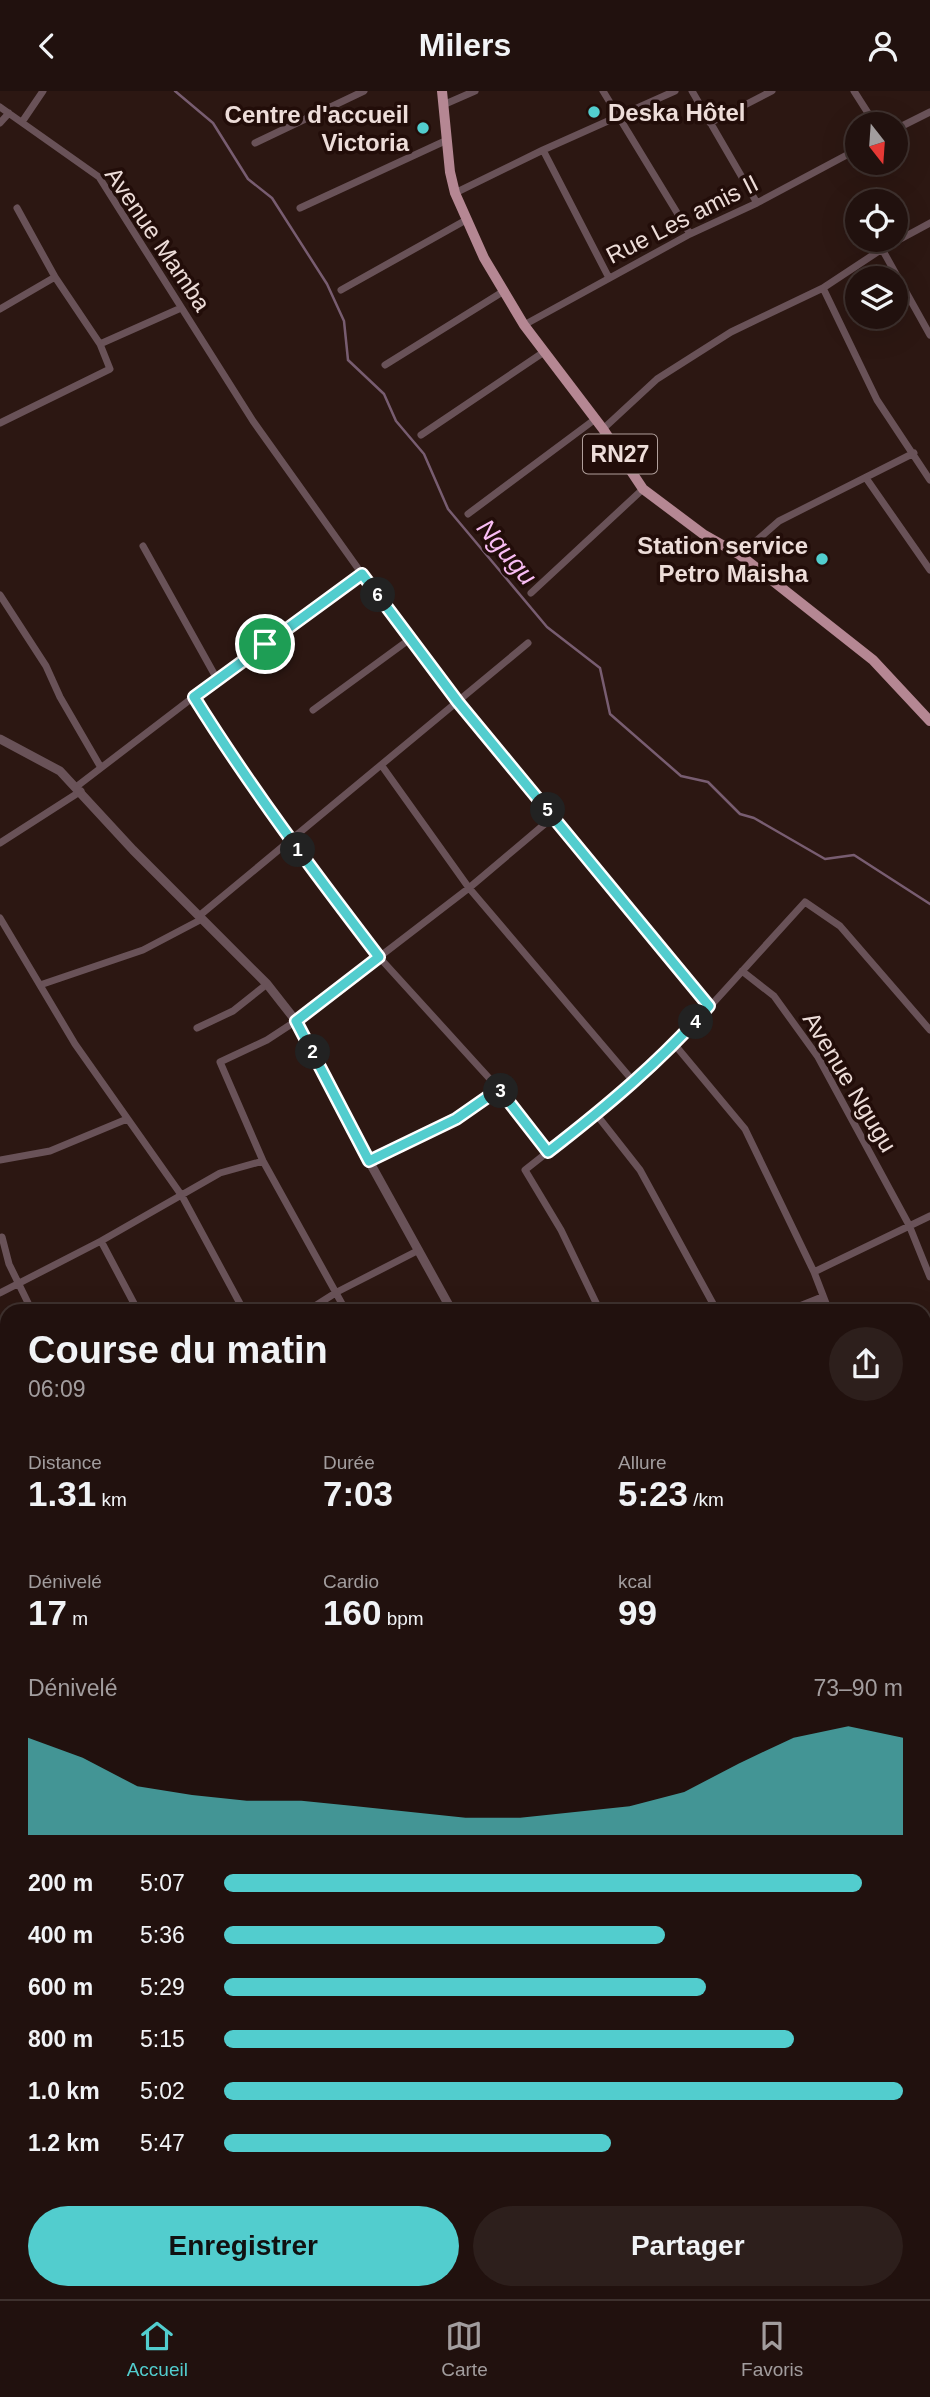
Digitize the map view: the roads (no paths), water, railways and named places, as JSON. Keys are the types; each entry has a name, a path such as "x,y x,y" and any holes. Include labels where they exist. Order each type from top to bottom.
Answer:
{"main road":[{"name":"RN27","path":"442,91 445,141 455,193 484,258 524,325 603,429 643,489 704,534 740,555 873,660 930,721"}],"street":[{"path":"22,122 43,91"},
{"path":"254,143 364,91"},
{"path":"443,105 475,91"},
{"path":"603,91 690,234"},
{"path":"455,193 675,91"},
{"path":"692,91 757,203"},
{"path":"710,123 772,91"},
{"path":"854,91 867,112"},
{"name":"Avenue Mamba","path":"0,107 99,177 253,421 362,574 458,702 709,1006"},
{"path":"908,123 930,112"},
{"path":"0,123 9,113"},
{"path":"300,208 445,141"},
{"path":"543,150 609,278"},
{"name":"Rue Les amis II","path":"524,325 690,234 757,203 845,156"},
{"path":"0,423 110,369 100,344 55,277 18,208"},
{"path":"341,291 466,220"},
{"path":"908,235 930,223"},
{"path":"603,429 657,379 731,332 823,288 879,252"},
{"path":"883,252 930,335"},
{"path":"0,309 55,277"},
{"path":"823,288 877,400 930,480"},
{"path":"385,365 504,291"},
{"path":"100,344 181,308"},
{"path":"421,435 544,352"},
{"path":"468,514 594,420"},
{"path":"740,555 779,521 914,453"},
{"path":"866,478 930,570"},
{"path":"531,593 643,489"},
{"path":"143,546 217,679"},
{"path":"0,843 78,789 100,766 362,574"},
{"path":"0,595 46,666 60,697 100,766"},
{"path":"313,710 410,639"},
{"path":"40,985 143,950 200,918 289,839 382,766 528,643"},
{"path":"194,697 236,764 289,839 379,957 499,1089 548,1152"},
{"path":"0,739 60,771 133,850 267,983 296,1021 448,1304"},
{"path":"382,766 469,888 633,1081"},
{"path":"343,1304 263,1161 220,1062 267,1040 296,1021 469,888 554,817"},
{"path":"597,1304 561,1230 526,1170 675,1045 805,902 840,926 930,1030"},
{"path":"0,918 75,1044 182,1196 240,1304"},
{"name":"Avenue Ngugu","path":"742,971 774,996 818,1057 909,1225 930,1277"},
{"path":"197,1028 233,1011 267,983"},
{"path":"675,1045 745,1129 814,1272 826,1304"},
{"path":"369,1161 456,1119 499,1089"},
{"path":"596,1114 640,1170 714,1304"},
{"path":"0,1160 50,1151 127,1119"},
{"path":"0,1293 101,1241 220,1174 263,1161"},
{"path":"814,1272 930,1216"},
{"path":"2,1237 9,1264 28,1304"},
{"path":"101,1241 134,1304"},
{"path":"318,1304 419,1250"},
{"path":"804,1304 822,1297"}],"waterway":[{"name":"Ngugu","path":"175,91 213,123 248,179 272,198 327,284 344,321 348,360 384,394 396,421 424,454 448,509 547,627 600,668 610,714 681,776 708,782 740,814 754,818 825,859 854,855 930,904"}],"place":[{"name":"Deska Hôtel","path":"594,112"},
{"name":"Centre d'accueil Victoria","path":"423,128"},
{"name":"Station service Petro Maisha","path":"822,559"}]}
